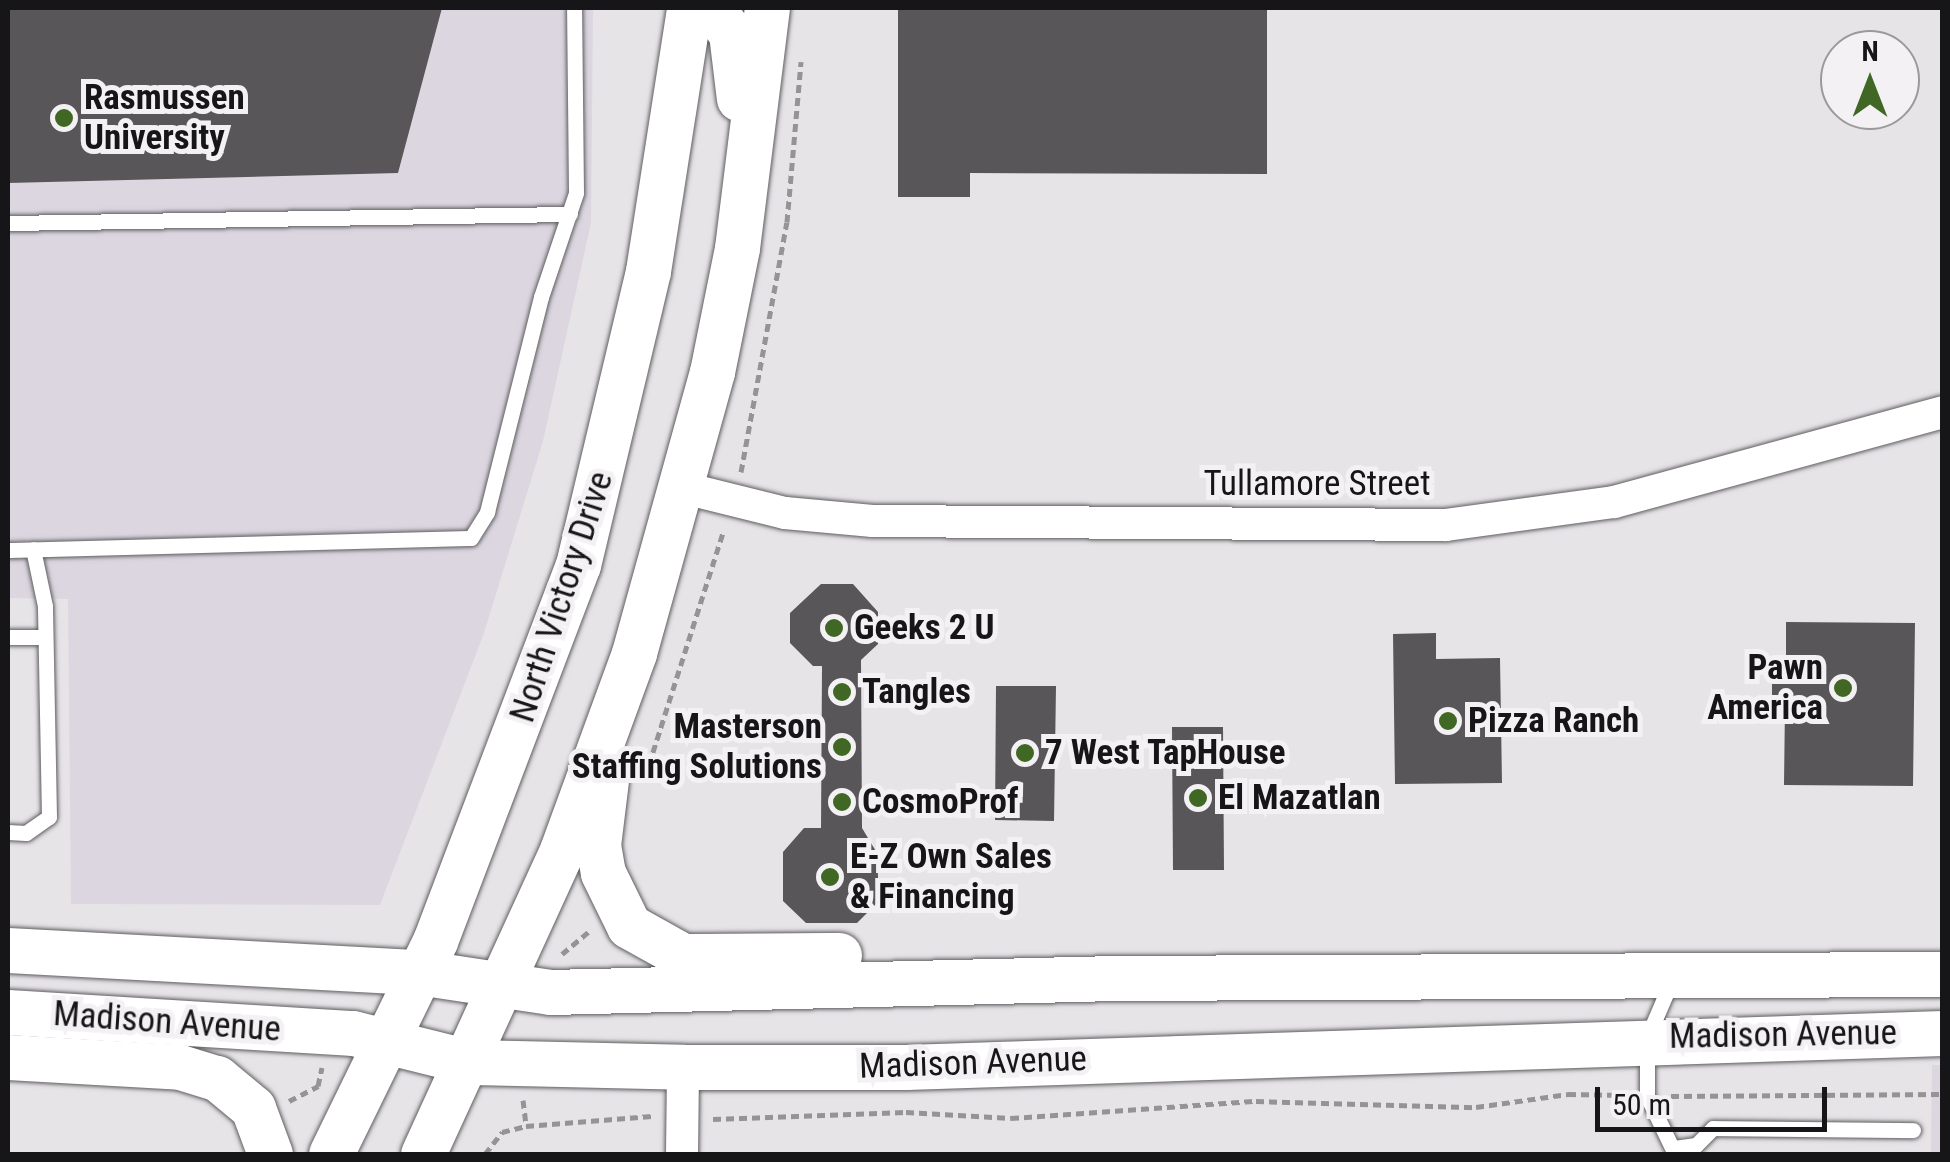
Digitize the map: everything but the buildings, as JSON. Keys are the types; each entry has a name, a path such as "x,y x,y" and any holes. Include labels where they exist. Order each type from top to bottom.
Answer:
{"main road":[{"name":"North Victory Drive","path":"332,1154 418,972 520,728 578,565 648,272 688,8"},
{"path":"712,8 731,33 740,95 721,326"},
{"path":"423,1154 469,1062 562,850 634,653 721,326 767,8"},
{"path":"634,653 598,846 618,911 649,941 682,956 948,954 1114,978"},
{"name":"Madison Avenue","path":"8,950 418,972 501,989 1114,978 1942,974"},
{"name":"Madison Avenue","path":"8,1012 353,1033 469,1062 683,1067 906,1067 1647,1038 1942,1033"},
{"path":"8,1057 180,1067 217,1078 253,1108 270,1154"}],"street":[{"name":"Tullamore Street","path":"680,487 785,513 873,520 1446,525 1614,502 1942,412"},
{"path":"682,1154 683,1067"}],"lane":[{"path":"8,550 471,538 487,512 576,193 574,8"},
{"path":"8,223 570,214"},
{"path":"8,832 26,832 49,816 45,637 33,549"},
{"path":"8,638 45,637"},
{"path":"1675,974 1647,1038 1647,1096 1675,1151 1696,1145 1713,1128 1913,1130"}],"path":[{"path":"744,459 787,222 803,46"},
{"path":"644,781 723,534"},
{"path":"563,948 599,925"},
{"path":"275,1108 318,1086 322,1067"},
{"path":"712,1119 906,1112 1011,1118 1256,1101 1476,1108 1568,1094 1942,1094"},
{"path":"523,1100 526,1126"},
{"path":"485,1154 502,1132 636,1115"}],"shaded area":[{"path":"8,8 593,8 591,223 543,441 484,633 380,905 71,904 68,599 8,598"},
{"path":"1932,1065 1942,1065 1942,1154 1931,1154"}],"place":[{"name":"Rasmussen University","path":"64,118"},
{"name":"Geeks 2 U","path":"834,628"},
{"name":"Pawn America","path":"1843,688"},
{"name":"Tangles","path":"842,692"},
{"name":"Pizza Ranch","path":"1448,721"},
{"name":"Masterson Staffing Solutions","path":"842,747"},
{"name":"7 West TapHouse","path":"1025,753"},
{"name":"El Mazatlan","path":"1198,798"},
{"name":"CosmoProf","path":"842,802"},
{"name":"E-Z Own Sales & Financing","path":"830,877"}]}
